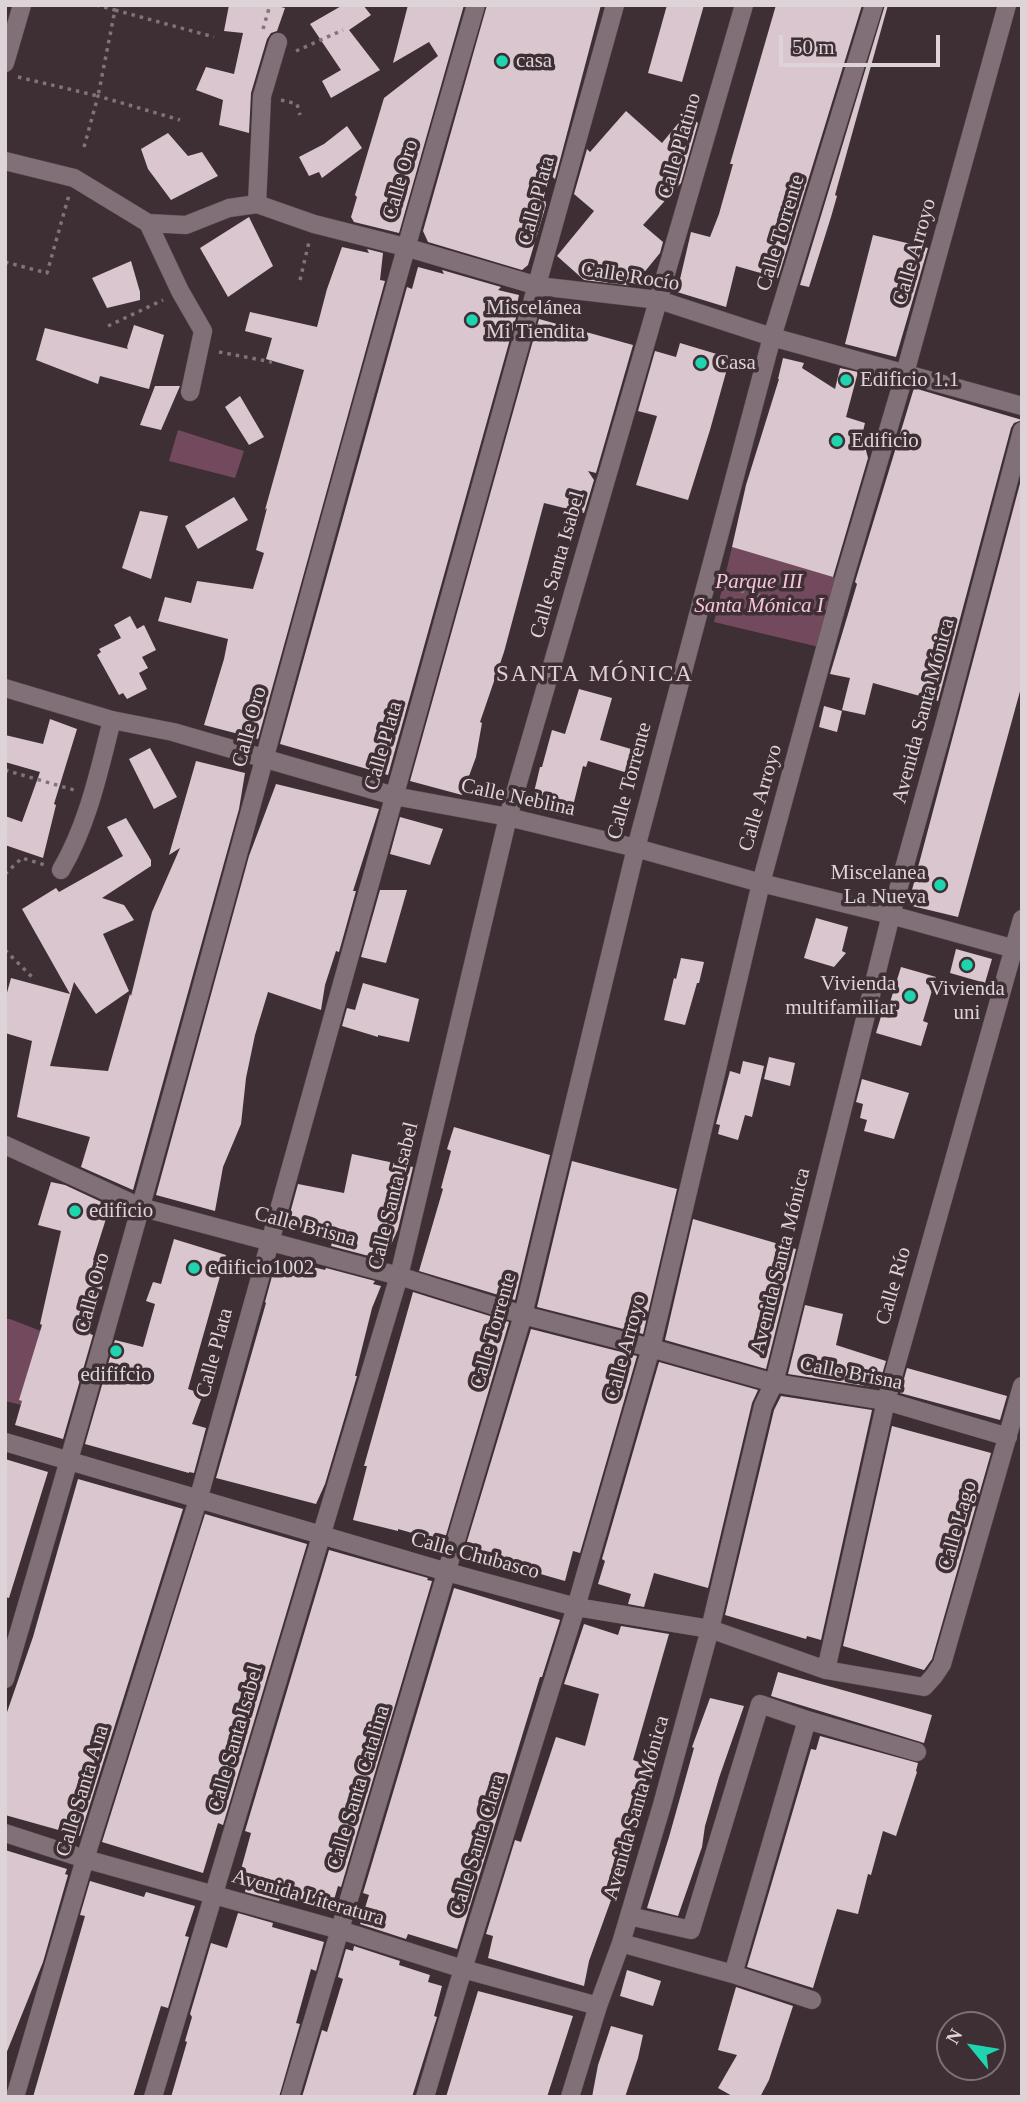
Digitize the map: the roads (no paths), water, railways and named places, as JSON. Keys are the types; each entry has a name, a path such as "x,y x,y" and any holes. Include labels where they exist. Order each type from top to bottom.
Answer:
{"street":[{"path":"5,63 22,5"},
{"name":"Calle Oro","path":"5,1679 70,1461 405,247 476,5"},
{"name":"Calle Plata","path":"198,1500 615,5"},
{"name":"Calle Platino","path":"659,300 744,5"},
{"name":"Calle Torrente","path":"447,1572 523,1315 636,848 772,337 874,5"},
{"name":"Calle Arroyo","path":"576,1607 651,1348 761,883 1007,5"},
{"path":"257,204 262,96 278,42"},
{"path":"5,161 74,178 148,223 180,291 203,331 190,392"},
{"name":"Calle Rocío","path":"148,223 186,225 229,208 257,204 314,223 538,286 659,300 772,337 1022,406"},
{"name":"Calle Santa Isabel","path":"153,2097 398,1276 508,817 659,300"},
{"name":"Avenida Santa Mónica","path":"570,2097 621,1943 710,1629 763,1406 774,1382 891,915 1022,431"},
{"name":"Calle Neblina","path":"5,688 112,720 173,732 394,796 508,817 636,848 1018,950"},
{"path":"61,870 76,844 112,720"},
{"name":"Calle Río","path":"826,1670 886,1401 1018,950 1022,919"},
{"name":"Calle Brisna","path":"5,1145 140,1208 398,1276 523,1315 774,1382 886,1401 1008,1437"},
{"name":"Calle Lago","path":"934,1676 942,1664 1022,1386"},
{"name":"Calle Chubasco","path":"5,1442 447,1572 576,1607 710,1629 826,1670 924,1687 934,1676"},
{"name":"Calle Santa Ana","path":"15,2097 85,1859 198,1500"},
{"name":"Calle Santa Catalina","path":"290,2097 447,1572"},
{"name":"Calle Santa Clara","path":"425,2097 576,1607"},
{"path":"629,1916 691,1930 760,1704 917,1752"},
{"path":"733,1974 807,1720"},
{"name":"Avenida Literatura","path":"5,1833 85,1859 215,1894 463,1969 598,2006"},
{"path":"621,1943 733,1974 812,2000"}],"place":[{"name":"casa","path":"502,61"},
{"name":"Miscelánea Mi Tiendita","path":"472,320"},
{"name":"Casa","path":"701,363"},
{"name":"Edificio 1.1","path":"846,380"},
{"name":"Edificio","path":"837,441"},
{"name":"Miscelanea La Nueva","path":"940,885"},
{"name":"Vivienda uni","path":"967,965"},
{"name":"Vivienda multifamiliar","path":"910,996"},
{"name":"edificio","path":"75,1211"},
{"name":"edificio1002","path":"194,1268"},
{"name":"edififcio","path":"116,1351"}],"district":[{"name":"SANTA MÓNICA","path":"595,675"}],"park label":[{"name":"Parque III Santa Mónica I","path":"759,594"}]}
